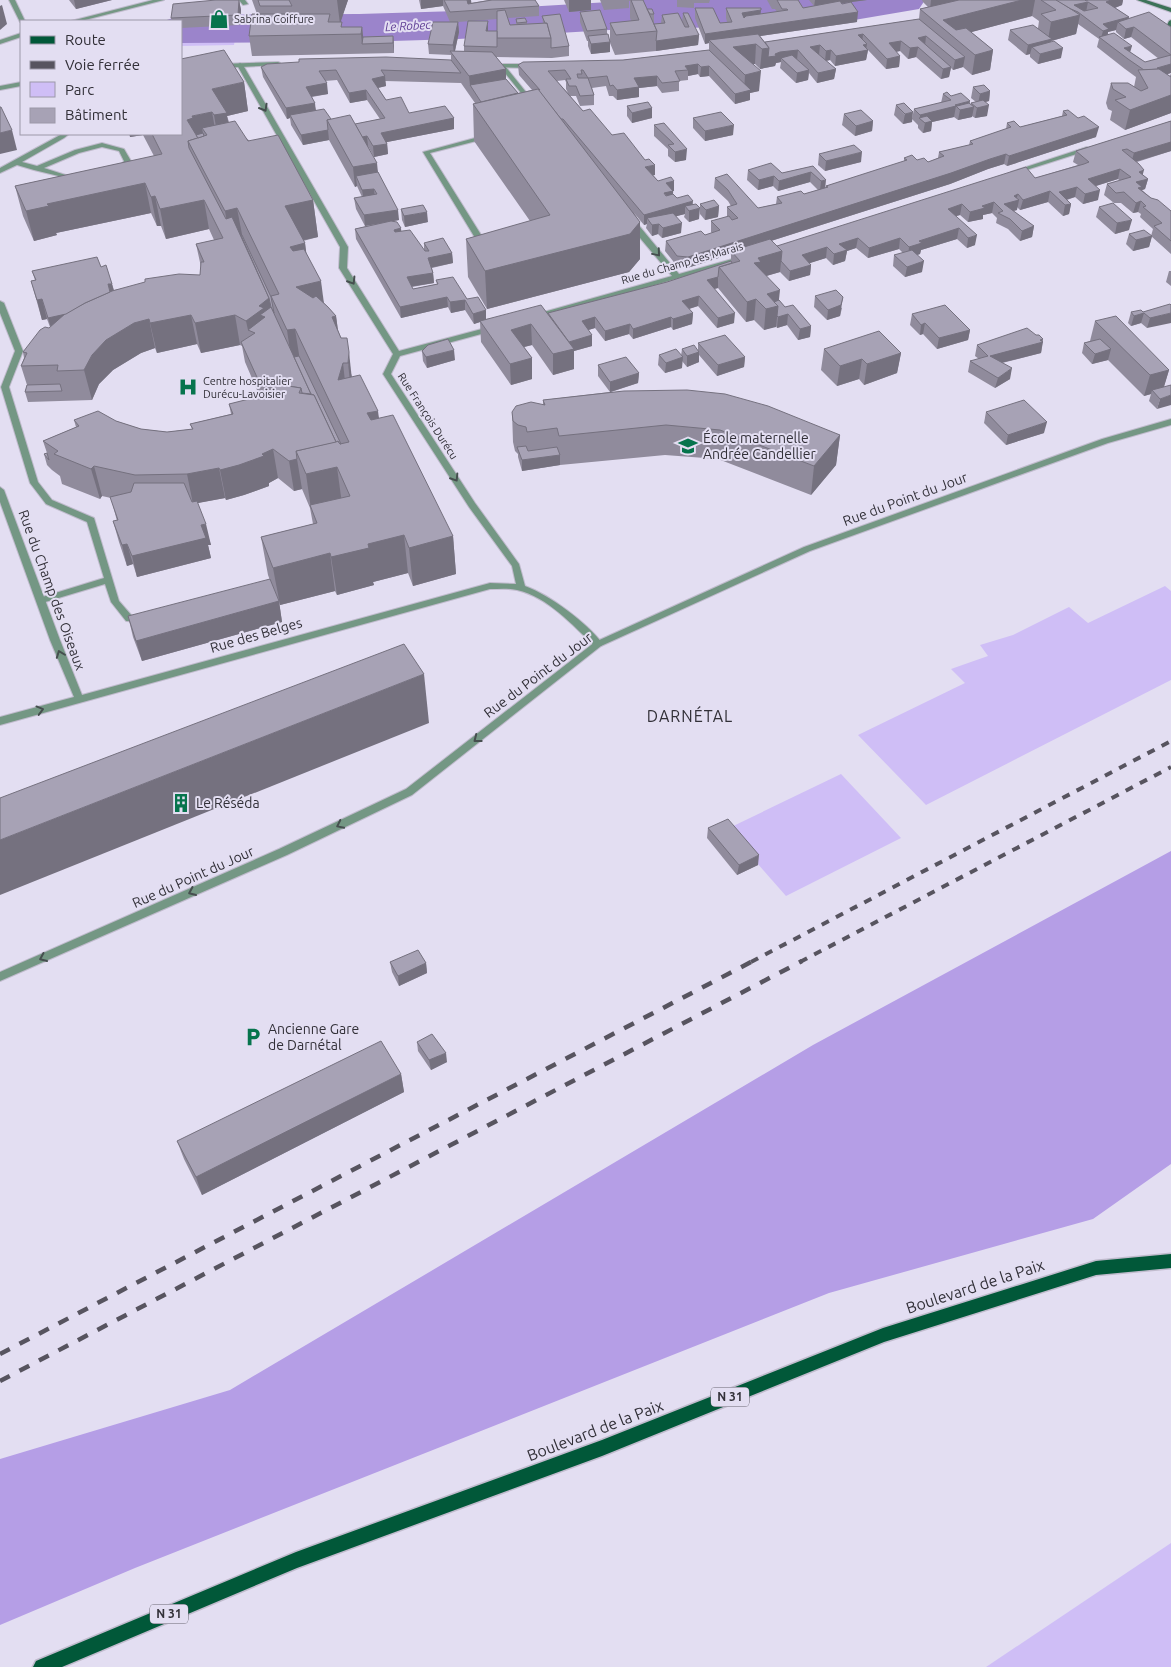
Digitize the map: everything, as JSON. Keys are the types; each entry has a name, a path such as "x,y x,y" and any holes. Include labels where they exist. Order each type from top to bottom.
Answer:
{"main road":[{"path":"1140,0 1171,10"},
{"path":"1171,22 1168,29 1171,31"},
{"name":"Boulevard de la Paix","path":"42,1667 296,1560 602,1448 883,1335 1096,1268 1171,1261"}],"street":[{"path":"12,0 22,20"},
{"path":"78,20 161,0"},
{"path":"0,42 20,35"},
{"path":"210,66 287,64"},
{"name":"Rue François Durécu","path":"240,65 344,247 343,268 397,354 387,374 472,505 516,566 521,588"},
{"path":"483,66 542,66"},
{"path":"503,67 537,108"},
{"path":"0,88 20,84"},
{"path":"488,253 426,152 497,134"},
{"path":"0,171 65,135"},
{"path":"36,169 78,151 102,145 122,150 128,161 119,174 112,175"},
{"path":"1009,174 1095,146"},
{"path":"16,162 63,178 81,180"},
{"path":"628,218 677,277"},
{"name":"Rue du Champ des Marais","path":"524,320 752,255"},
{"path":"0,303 19,350 5,388 34,483 49,502 91,520 115,602 129,619 146,621"},
{"path":"397,354 506,325"},
{"name":"Rue du Point du Jour","path":"0,977 283,852 409,792 598,644 807,549 1105,441 1171,422"},
{"name":"Rue du Champ des Oiseaux","path":"0,490 42,600 55,640 79,699"},
{"path":"42,600 108,580"},
{"name":"Rue des Belges","path":"0,721 475,589 505,586 521,588"},
{"path":"521,588 552,604 598,644"}],"green space":[{"path":"237,29 234,45 182,46 182,30"},
{"path":"1165,586 1171,591 1171,680 926,805 858,735 965,683 951,669 988,656 980,645 1013,635 1069,607 1088,623"},
{"path":"841,774 901,838 786,896 727,829"},
{"path":"1171,1543 1171,1667 986,1667"}],"shaded area":[{"path":"1171,851 1171,1164 1093,1219 829,1293 135,1568 0,1625 0,1459 230,1390 813,1045"}],"building":[{"path":"239,0 238,15 171,18 173,4"},
{"path":"258,0 289,0 292,6 260,6"},
{"path":"444,0 467,0 468,4 492,0 535,0 539,6 450,12"},
{"path":"631,0 643,0 657,31 616,35 610,23 639,20"},
{"path":"777,0 798,0 803,8 840,1 842,4 851,2 858,12 705,34 695,8 713,8 720,23 732,22 726,8 761,8 761,10 742,13 744,18 746,16 788,10 782,9"},
{"path":"959,0 1022,0 943,20 956,30 966,28 993,50 975,55 920,9"},
{"path":"1041,0 1057,0 1080,15 1051,22 1041,14 1056,10"},
{"path":"1056,0 1111,0 1106,2 1129,17 1103,24 1109,29 1103,31","holes":["1088,2 1098,8 1084,11 1074,5"]},
{"path":"647,9 652,9 654,14 650,14"},
{"path":"505,10 510,25 547,23 551,38 497,38 497,11"},
{"path":"600,10 607,29 587,31 580,12"},
{"path":"1149,12 1171,27 1171,55 1134,27 1126,29 1118,22"},
{"path":"678,13 685,27 689,27 683,13 688,13 699,35 656,41 657,31 654,24 665,23 662,15"},
{"path":"252,14 330,14 328,22 342,22 341,27 362,27 361,34 249,36"},
{"path":"560,14 569,46 551,48 551,38 547,23 545,23 542,16"},
{"path":"525,18 527,22 517,23 516,19"},
{"path":"919,19 965,57 955,60 926,36 918,38 951,67 943,69 918,47 910,48 901,41 889,43 900,56 887,59 863,34 858,35 867,44 863,45 868,50 836,56 831,50 826,51 820,45 810,47 836,69 818,73 798,50 780,52 775,54 776,56 768,57 769,48 765,42"},
{"path":"468,21 488,21 486,31 497,31 497,47 464,46"},
{"path":"433,22 458,22 453,45 428,44"},
{"path":"1033,25 1052,39 1028,45 1010,30"},
{"path":"1114,33 1132,46 1124,48 1145,62 1171,55 1171,64 1157,68 1159,69 1144,70 1099,37"},
{"path":"608,34 610,42 591,44 588,36"},
{"path":"758,34 769,48 762,49 756,44 733,47 761,71 745,75 709,40"},
{"path":"393,36 393,43 362,44 363,37"},
{"path":"1054,41 1063,48 1040,54 1032,47"},
{"path":"224,50 244,82 212,89 227,113 214,115 212,112 192,116 193,118 187,120 198,138 188,141 189,148 226,219 232,217 269,298 259,306 264,308 246,321 235,315 195,323 191,315 150,323 149,319 134,323 106,340 92,355 84,370 57,371 58,365 21,366 27,353 23,352 40,330 45,327 49,328 66,313 112,291 145,282 145,279 179,274 200,275 201,262 204,262 196,244 223,238 204,200 160,209 155,196 151,197 145,183 47,204 49,206 26,211 15,186 162,154 152,135 182,135 182,59"},
{"path":"709,50 751,90 735,94 709,66 701,67 698,64 685,66 688,70 675,71 680,81 662,83 657,76 634,78 639,87 617,90 613,85 610,86 607,76 588,78 594,95 580,96 576,86 569,86 566,79 571,79 565,70 548,71 583,111 590,109 612,135 624,133 645,160 649,159 655,165 645,167 658,181 671,177 674,181 666,183 673,191 664,193 666,196 673,194 677,198 688,195 693,201 644,215 563,119 561,119 538,90 540,90 518,65 523,62 623,60","holes":["581,70 583,70 588,78 578,78 577,74 582,74"]},
{"path":"450,51 492,52 506,69 469,76"},
{"path":"792,55 809,70 797,73 781,58"},
{"path":"386,57 451,60 461,73 381,70 385,76 372,79 386,100 401,97 409,113 445,106 454,118 381,133 387,144 373,146 367,136 362,137 355,124 385,118 366,90 349,93 336,70 319,71 327,83 306,87 315,103 286,108 261,67 267,64 299,62 299,59"},
{"path":"1159,69 1171,77 1171,95 1130,110 1115,100 1126,97 1113,89 1111,83 1128,83 1141,91 1148,88 1138,70"},
{"path":"506,79 518,93 481,102 470,85"},
{"path":"984,85 990,91 980,94 973,87"},
{"path":"538,89 640,222 630,234 485,271 466,239 550,215 473,104"},
{"path":"947,92 951,96 961,93 970,101 955,105 969,103 974,107 960,110 956,106 920,115 914,109 951,100 943,94"},
{"path":"983,100 989,105 977,108 971,103"},
{"path":"648,102 652,108 632,113 627,106"},
{"path":"904,103 913,112 905,114 896,105"},
{"path":"0,107 12,130 0,133"},
{"path":"324,109 331,119 327,120 328,130 301,135 290,115"},
{"path":"861,110 873,121 856,126 844,114"},
{"path":"1068,110 1078,118 1084,116 1099,127 1009,156 1006,154 990,159 688,257 677,256 666,241 701,231 705,235 720,230 711,221 729,216 732,220 738,218 727,207 737,204 728,190 715,178 727,174 758,208 782,203 777,197 801,191 804,194 828,187 826,186 907,160 904,158 912,155 917,160 924,158 928,162 944,156 939,152 973,144 970,141 1011,127 1007,123 1014,121 1020,127 1067,115 1063,111"},
{"path":"721,112 734,125 705,131 693,118"},
{"path":"350,115 377,163 353,167 327,120"},
{"path":"927,116 932,121 925,123 919,118"},
{"path":"235,121 248,141 278,135 313,200 285,206 305,243 290,247 293,251 304,249 321,281 296,287 313,298 316,296 336,316 332,317 341,338 347,338 349,352 348,363 343,363 338,380 360,375 378,411 367,413 371,420 393,415 453,536 409,548 404,535 368,544 369,548 331,557 330,553 273,568 261,537 317,523 310,505 350,496 337,467 306,474 296,451 338,441 340,444 349,442 295,329 287,330 271,296 279,294 237,208 225,211 188,141 207,135 202,128"},
{"path":"1171,121 1171,142 1134,153 1127,149 1122,150 1139,164 1144,170 1139,172 1148,179 1136,182 1142,187 1138,188 1151,198 1158,200 1171,211 1171,241 1154,226 1162,223 1143,207 1146,206 1141,201 1136,203 1124,192 1116,193 1107,184 1131,177 1120,169 1088,179 1100,190 1085,194 1077,187 1059,192 1071,204 1065,205 1050,191 1023,200 1018,194 1014,196 1019,200 1004,204 1034,226 1022,231 1010,219 998,213 1003,211 994,202 982,206 985,208 970,212 962,204 948,209 977,235 968,238 959,228 919,241 922,243 909,247 900,238 869,248 858,238 839,244 847,250 834,254 827,247 802,255 811,265 790,271 781,261 782,251 777,246 1026,167 1035,178 1084,164 1089,162 1076,151"},
{"path":"664,123 687,149 675,152 668,145 674,144 654,125"},
{"path":"203,133 204,136 198,138 196,135"},
{"path":"854,145 862,152 826,161 819,154"},
{"path":"771,163 782,173 813,166 826,180 821,181 811,172 779,181 774,176 759,180 748,170"},
{"path":"378,172 398,210 364,215 354,198 377,194 374,189 362,190 356,176"},
{"path":"714,200 719,206 706,210 700,204"},
{"path":"1113,203 1132,220 1117,223 1099,207"},
{"path":"696,204 700,208 689,211 685,206"},
{"path":"423,205 427,212 404,216 401,209"},
{"path":"673,213 682,223 663,228 659,224 652,225 647,218"},
{"path":"391,221 397,222 401,228 394,230 395,232 410,230 425,251 429,251 424,243 443,238 452,253 428,258 433,273 407,277 413,289 438,284 436,280 453,277 467,299 478,297 486,310 473,314 465,300 450,302 447,297 400,307 355,229"},
{"path":"1144,230 1152,236 1136,240 1129,234"},
{"path":"241,235 271,297 274,313 269,298"},
{"path":"770,239 782,251 758,258 761,262 754,263 780,290 767,294 778,306 766,309 756,299 747,302 719,267 740,261 731,251"},
{"path":"912,250 924,261 907,267 894,255"},
{"path":"97,257 101,267 106,265 112,284 108,284 110,292 66,314 48,318 42,299 37,300 31,281 36,280 32,271"},
{"path":"731,261 732,263 719,267 718,277 707,280 735,313 718,318 699,296 682,301 693,313 673,319 671,317 633,329 630,324 605,331 595,317 582,321 592,335 569,342 548,313 667,282"},
{"path":"836,290 843,297 841,305 828,310 815,296"},
{"path":"779,300 785,307 793,305 811,326 800,329 788,314 778,317 778,306 774,302"},
{"path":"1170,304 1171,313 1150,318 1144,313 1134,316 1131,312 1141,310 1143,312"},
{"path":"541,305 574,349 553,354 531,324 511,330 532,358 510,364 480,321"},
{"path":"945,305 970,330 939,338 925,323 921,325 912,314"},
{"path":"271,307 311,394 302,393 301,388 275,384 273,387 261,386 241,342 255,333 248,330 265,317 260,315"},
{"path":"1116,316 1169,370 1150,375 1095,321"},
{"path":"1027,328 1036,335 1039,335 1043,339 1040,340 1043,342 990,356 1012,368 998,378 970,361 988,356 977,345"},
{"path":"879,331 901,353 867,364 862,359 840,366 824,349"},
{"path":"725,335 745,357 718,365 698,343"},
{"path":"448,339 454,350 426,357 422,351 428,345"},
{"path":"1100,339 1111,349 1095,354 1084,343"},
{"path":"694,345 699,352 687,356 682,349"},
{"path":"676,349 683,357 666,363 659,355"},
{"path":"299,356 341,444 338,441 336,442 314,395 311,394 294,357"},
{"path":"626,357 639,373 610,382 598,365"},
{"path":"60,384 62,391 25,392 27,385"},
{"path":"275,384 301,388 299,393 314,395 336,442 296,451 297,459 289,461 273,449 262,454 264,456 220,470 219,468 187,474 135,475 94,466 91,469 54,454 58,451 43,441 79,426 74,420 98,411 116,421 141,429 167,432 193,429 190,424 233,414 229,404 269,394"},
{"path":"1171,385 1171,395 1160,399 1152,390"},
{"path":"687,390 725,394 768,406 840,435 814,466 720,430 666,425 559,436 557,428 527,432 526,427 518,425 513,421 512,412 516,406 531,402 545,405 543,400 624,391"},
{"path":"1024,400 1047,422 1008,435 986,412"},
{"path":"526,446 528,451 557,447 560,455 522,460 517,447"},
{"path":"134,483 184,483 192,502 197,501 206,524 201,525 206,538 132,556 127,544 122,545 113,521 118,520 110,497 131,492"},
{"path":"270,579 279,601 136,641 128,616"},
{"path":"404,644 424,674 0,840 0,798"},
{"path":"728,819 759,855 739,865 708,828"},
{"path":"418,950 426,963 398,976 390,962"},
{"path":"432,1034 446,1053 429,1060 417,1042"},
{"path":"381,1041 401,1074 196,1177 177,1141"}],"waterway":[{"name":"Le Robec","path":"182,29 359,28 458,25 643,14 813,13 903,0"}],"railway":[{"path":"751,962 1171,741"},
{"path":"800,962 1171,767"},
{"path":"0,1354 753,961"},
{"path":"0,1381 802,961"}],"place":[{"name":"Sabrina Coiffure","path":"219,19"},
{"name":"Centre hospitalier Durécu-Lavoisier","path":"188,387"},
{"name":"École maternelle Andrée Candellier","path":"688,446"},
{"name":"Le Réséda","path":"181,803"},
{"name":"Ancienne Gare de Darnétal","path":"253,1037"}],"district":[{"name":"DARNÉTAL","path":"690,716"}]}
